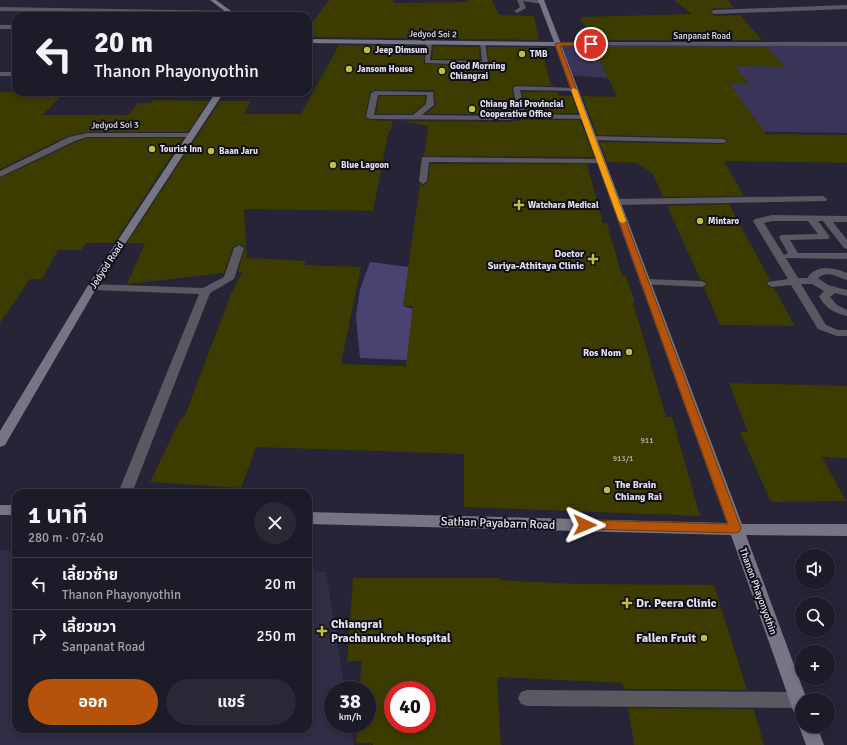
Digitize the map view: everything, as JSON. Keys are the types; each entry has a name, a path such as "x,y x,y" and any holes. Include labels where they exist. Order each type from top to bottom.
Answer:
{"street":[{"path":"213,0 229,12"},
{"path":"517,11 523,8 520,0"},
{"path":"525,0 541,1"},
{"name":"Thanon Phayonyothin","path":"541,1 735,528 751,567 796,693"},
{"path":"714,12 847,7"},
{"path":"0,8 155,12"},
{"path":"0,27 12,27"},
{"name":"Jedyod Soi 2","path":"312,41 558,44"},
{"path":"429,43 427,62 485,63 483,44"},
{"name":"Sanpanat Road","path":"558,44 847,44"},
{"path":"0,74 12,74"},
{"path":"522,116 516,88 574,89"},
{"path":"414,118 430,105 431,94 375,93 370,117 414,118 508,118 522,116 584,117"},
{"name":"Jedyod Road","path":"0,442 92,287 217,96"},
{"name":"Jedyod Soi 3","path":"0,174 72,139 87,135 191,135"},
{"path":"592,138 722,141"},
{"path":"423,180 425,159 600,161"},
{"path":"615,202 823,199"},
{"path":"847,219 772,218 758,221 822,326 837,333 847,333"},
{"path":"791,218 826,270"},
{"path":"795,256 784,237 825,237 811,219"},
{"path":"826,219 847,246"},
{"path":"92,287 205,290 229,279 239,248"},
{"path":"779,256 847,256"},
{"path":"846,292 832,291 818,286 812,278 817,273 826,270 839,272 847,277"},
{"path":"772,284 794,281 814,281"},
{"path":"645,282 702,284"},
{"path":"128,487 205,290"},
{"path":"832,291 824,296 827,303 837,310 847,313"},
{"path":"808,302 827,303"},
{"path":"0,510 12,510"},
{"name":"Sathan Payabarn Road","path":"312,518 769,530 847,530"},
{"path":"527,698 795,705"},
{"path":"811,733 815,745"}],"shaded area":[{"path":"847,43 847,133 736,131 660,82 569,75 558,44"},
{"path":"370,262 409,267 403,306 413,309 407,360 360,358 356,317 360,289"},
{"name":"Chiangrai Prachanukroh Hospital","path":"0,550 12,551 12,733 312,733 312,571 326,572 344,681 324,681 324,733 352,733 354,745 0,745"}],"building":[{"path":"329,0 393,0 393,3 468,2 467,0 492,0 499,15 534,16 539,40 312,37 312,23"},
{"path":"674,0 728,0 734,8 714,8 710,12 714,16 740,15 762,40 591,40 580,17 692,14"},
{"path":"339,45 424,46 425,64 485,66 489,63 487,47 541,47 551,85 556,86 515,85 512,88 516,113 426,114 436,105 433,90 375,90 370,92 365,118 370,120 393,121 391,130 389,130 373,211 244,209 247,259 306,261 304,265 361,267 341,364 406,366 413,306 403,306 420,183 423,186 428,181 430,164 587,164 603,223 607,223 622,276 626,276 635,302 633,302 666,417 672,417 700,516 464,507 464,454 256,447 241,488 150,482 181,418 184,418 231,294 242,272 238,272 245,247 240,244 233,247 224,273 127,284 145,243 127,243 220,101 251,101 244,114 301,114"},
{"path":"433,46 479,47 480,59 432,59"},
{"path":"593,47 767,47 784,67 735,66 748,83 729,83 766,134 847,135 847,163 724,161 744,196 663,197 653,174 637,163 607,162 599,142 723,144 728,140 723,138 597,135 582,96 617,97"},
{"path":"0,92 12,92 12,96 62,96 42,115 128,115 138,103 150,103 153,100 209,101 188,132 87,132 68,136 0,169"},
{"path":"522,92 558,92 559,96 572,96 578,113 526,113"},
{"path":"379,96 425,96 425,103 412,114 376,114"},
{"path":"522,120 580,120 594,157 424,156 428,126 401,121 508,122"},
{"path":"87,138 183,138 114,243 86,243 81,250 58,250 42,279 30,279 0,323 0,178"},
{"path":"729,204 770,280 767,281 766,284 771,288 774,288 795,326 720,325 704,288 708,283 700,279 667,206"},
{"path":"729,383 847,386 847,458 822,457 846,501 771,502 740,432 748,432"},
{"path":"353,578 500,578 500,580 577,584 714,585 747,690 625,689 622,683 497,677 501,745 373,745 373,743 356,743 357,733 376,733 376,681 360,681 362,661 347,661"},
{"path":"628,708 753,709 764,745 634,745"}],"slow traffic":[{"path":"574,90 622,221"}],"place":[{"name":"Jeep Dimsum","path":"367,50"},
{"name":"TMB","path":"522,54"},
{"name":"Jansom House","path":"349,69"},
{"name":"Good Morning Chiangrai","path":"442,71"},
{"name":"Chiang Rai Provincial Cooperative Office","path":"472,109"},
{"name":"Tourist Inn","path":"152,149"},
{"name":"Baan Jaru","path":"211,151"},
{"name":"Blue Lagoon","path":"333,165"},
{"name":"Watchara Medical","path":"519,205"},
{"name":"Mintaro","path":"700,221"},
{"name":"Doctor Suriya-Athitaya Clinic","path":"593,259"},
{"name":"Ros Nom","path":"629,352"},
{"name":"The Brain Chiang Rai","path":"607,490"},
{"name":"Dr. Peera Clinic","path":"627,603"},
{"name":"Chiangrai Prachanukroh Hospital","path":"322,631"},
{"name":"Fallen Fruit","path":"704,638"}],"route":[{"path":"585,525 735,528 558,44 591,44"}]}
